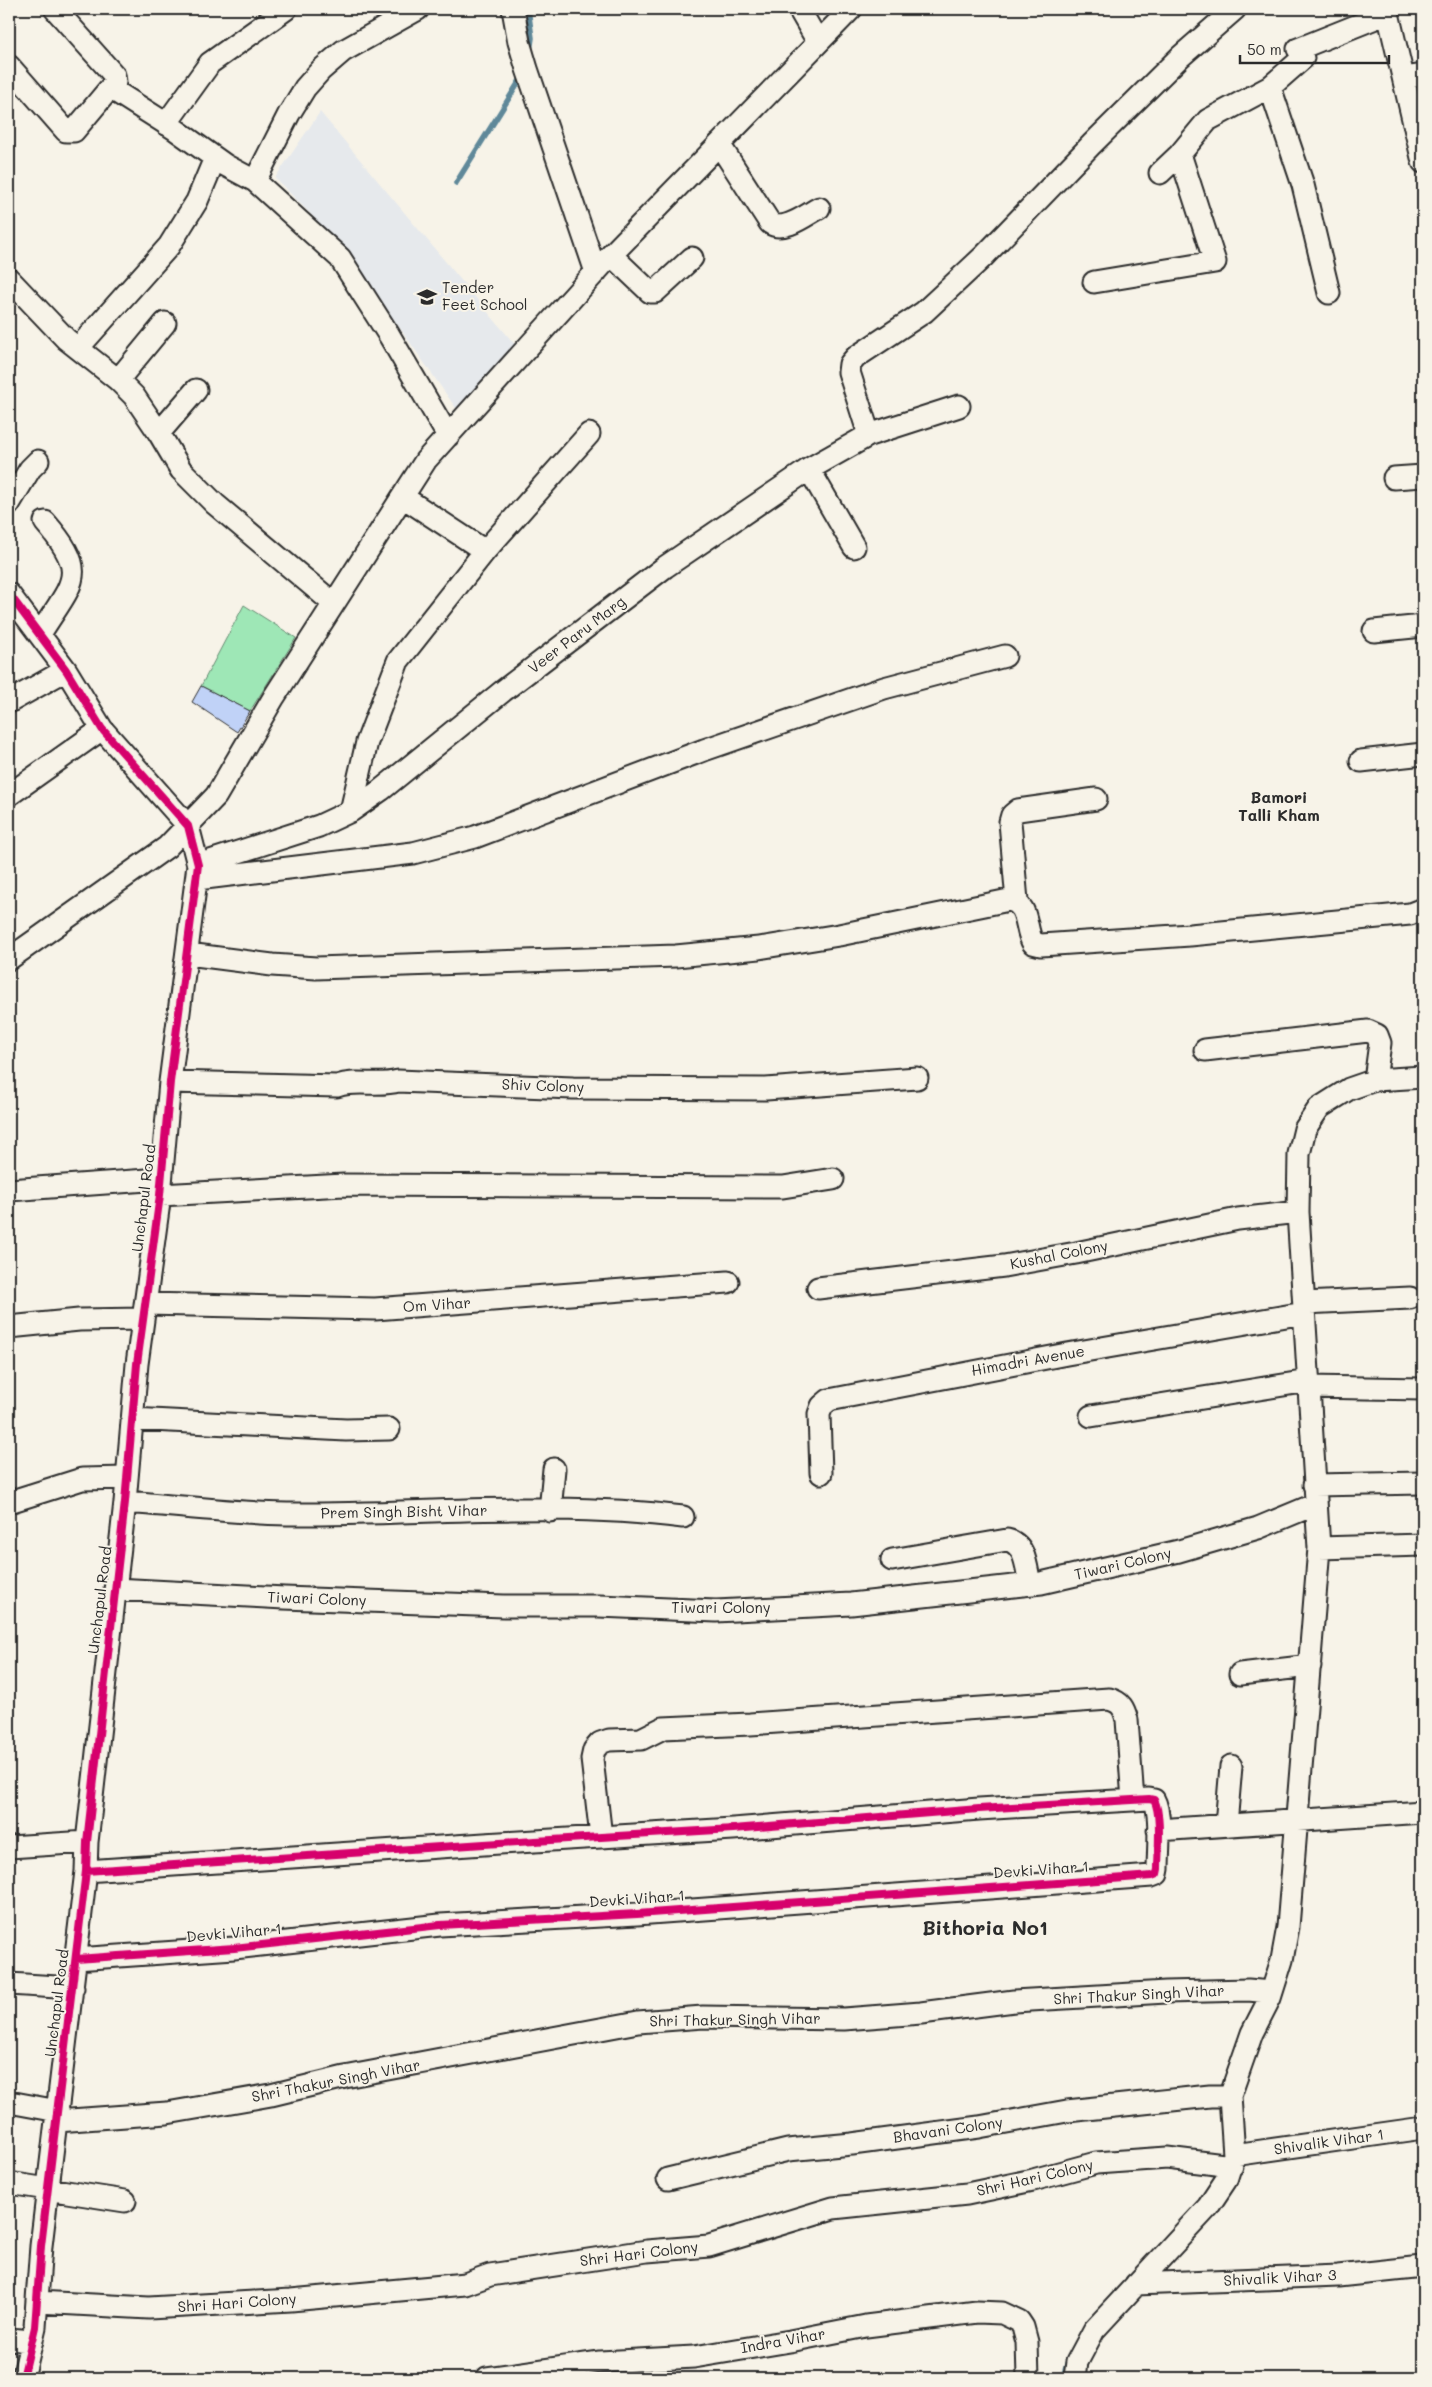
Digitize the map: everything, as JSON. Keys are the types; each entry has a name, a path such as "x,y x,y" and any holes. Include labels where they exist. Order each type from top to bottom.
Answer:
{"street":[{"path":"9,66 66,131 74,132 115,82 114,75 55,9"},
{"path":"166,124 210,63 286,9"},
{"path":"255,181 289,114 305,88 321,70 343,51 418,9"},
{"path":"513,9 519,42 527,69 596,272"},
{"path":"799,9 818,42"},
{"path":"9,959 167,846 216,796 274,697 426,460 611,255 852,9"},
{"path":"869,435 849,372 850,364 924,312 984,256 1092,144 1180,57 1235,9"},
{"path":"1160,174 1180,154 1208,120 1270,87 1303,58 1298,49 1387,11 1414,76 1423,162"},
{"path":"1270,87 1303,184 1329,293"},
{"path":"110,88 215,158 255,181 340,258 389,334 448,436"},
{"path":"719,144 770,223 776,227 783,227 819,208"},
{"path":"1094,282 1215,262 1180,154"},
{"path":"79,347 168,246 197,201 215,158"},
{"path":"611,255 650,292 661,289 692,258"},
{"path":"9,279 66,339 79,347 134,396 159,432 181,470 214,504 333,603"},
{"path":"118,380 165,323"},
{"path":"159,432 196,390"},
{"name":"Veer Paru Marg","path":"198,872 318,826 351,811 381,790 503,691 665,567 809,469 869,435 959,406"},
{"path":"351,811 367,742 398,662 485,551 589,434"},
{"path":"9,504 30,469 38,461"},
{"path":"809,469 854,546"},
{"path":"1394,478 1423,476"},
{"path":"403,497 485,551"},
{"path":"40,634 71,584 74,572 72,560 62,542 45,522"},
{"path":"9,594 66,670 102,729 188,826"},
{"path":"1374,631 1423,626"},
{"path":"198,872 413,853 475,837 704,750 884,688 1005,656"},
{"path":"9,702 66,670"},
{"path":"9,795 102,729"},
{"path":"1360,761 1423,754"},
{"path":"1096,799 1018,810 1012,815 1010,822 1017,901 1022,907 1029,938 1033,943 1041,945 1190,935 1410,914 1423,909"},
{"name":"Unchapul Road","path":"23,2378 32,2341 38,2302 41,2246 50,2188 86,1872 87,1842 144,1311 160,1187 170,1082 198,872 188,826"},
{"path":"188,954 272,965 316,968 676,956 758,948 821,938 1009,900 1017,901"},
{"path":"1205,1050 1368,1031 1377,1034 1380,1043 1375,1080"},
{"path":"1074,2378 1077,2362 1094,2330 1208,2207 1226,2180 1233,2161 1230,2096 1252,2033 1271,1992 1282,1960 1288,1927 1295,1820 1319,1548 1298,1212 1298,1154 1305,1128 1319,1108 1349,1089 1375,1080 1423,1077"},
{"name":"Shiv Colony","path":"170,1082 337,1086 347,1083 387,1085 398,1081 574,1088 766,1089 917,1078"},
{"path":"9,1190 344,1185 783,1187 833,1180"},
{"name":"Kushal Colony","path":"818,1288 1004,1266 1238,1219 1298,1212"},
{"name":"Om Vihar","path":"9,1328 144,1311 375,1309 728,1282"},
{"name":"Himadri Avenue","path":"821,1474 819,1414 822,1406 829,1400 1304,1308 1410,1298"},
{"path":"1091,1416 1308,1384 1423,1389"},
{"path":"132,1419 346,1430 389,1429"},
{"path":"550,1511 554,1469"},
{"path":"9,1502 82,1479 127,1478"},
{"path":"1315,1494 1423,1483"},
{"name":"Tiwari Colony","path":"115,1589 284,1598 716,1611 852,1604 1030,1584 1179,1551 1258,1528 1315,1494"},
{"name":"Prem Singh Bisht Vihar","path":"125,1502 285,1514 632,1511 683,1517"},
{"path":"892,1560 1007,1540 1015,1542 1021,1548 1030,1584"},
{"path":"1319,1548 1423,1545"},
{"path":"1240,1674 1310,1666"},
{"path":"86,1872 601,1837 733,1830 979,1810 1133,1800 1127,1720 1124,1709 1119,1702 1109,1699 750,1724 663,1728 641,1739 609,1740 600,1743 594,1750 592,1759 601,1837"},
{"path":"1226,1825 1231,1766"},
{"name":"Devki Vihar 1","path":"76,1959 234,1948 440,1926 637,1914 1152,1876 1157,1874 1158,1869 1156,1804 1154,1800 1133,1800"},
{"path":"1158,1830 1423,1812"},
{"path":"9,1847 87,1842"},
{"path":"9,1984 73,1988"},
{"name":"Shri Thakur Singh Vihar","path":"9,2102 58,2116 167,2113 271,2095 345,2077 638,2022 703,2017 844,2019 921,2013 1014,2001 1248,1990 1271,1992"},
{"name":"Bhavani Colony","path":"668,2179 788,2150 852,2144 979,2127 1067,2111 1210,2096 1230,2096"},
{"name":"Shivalik Vihar 1","path":"1233,2161 1423,2128"},
{"name":"Shri Hari Colony","path":"38,2302 149,2308 291,2300 465,2284 490,2275 646,2251 709,2246 833,2208 966,2194 1033,2180 1096,2163 1167,2158 1233,2161"},
{"path":"9,2182 125,2201"},
{"name":"Shivalik Vihar 3","path":"1136,2284 1338,2276 1423,2267"},
{"name":"Indra Vihar","path":"487,2378 600,2362 694,2357 866,2326 977,2312 1002,2313 1019,2321 1023,2327 1027,2342 1028,2378"},
{"path":"9,2338 32,2341"}],"shaded area":[{"name":"Tender Feet School","path":"320,112 517,347 458,411 343,247 275,178"}],"green space":[{"path":"244,605 296,638 250,711 201,686"}],"building":[{"path":"201,686 250,711 237,732 192,702"}],"waterway":[{"path":"528,9 532,38 530,51"},
{"path":"456,183 524,74"},
{"path":"1063,2378 1068,2360"}],"cycle path":[{"path":"9,594 66,670 102,729 188,826 198,865 170,1082 160,1195 137,1364 125,1502 87,1842 86,1871 41,2246 35,2327 23,2378"},
{"path":"76,1959 234,1948 440,1925 637,1914 1152,1876 1157,1874 1158,1869 1159,1824 1154,1800 1149,1799 979,1809 733,1829 86,1871"}],"place":[{"name":"Tender Feet School","path":"427,297"}],"district":[{"name":"Bamori Talli Kham","path":"1279,806"},
{"name":"Bithoria No1","path":"985,1928"}]}
